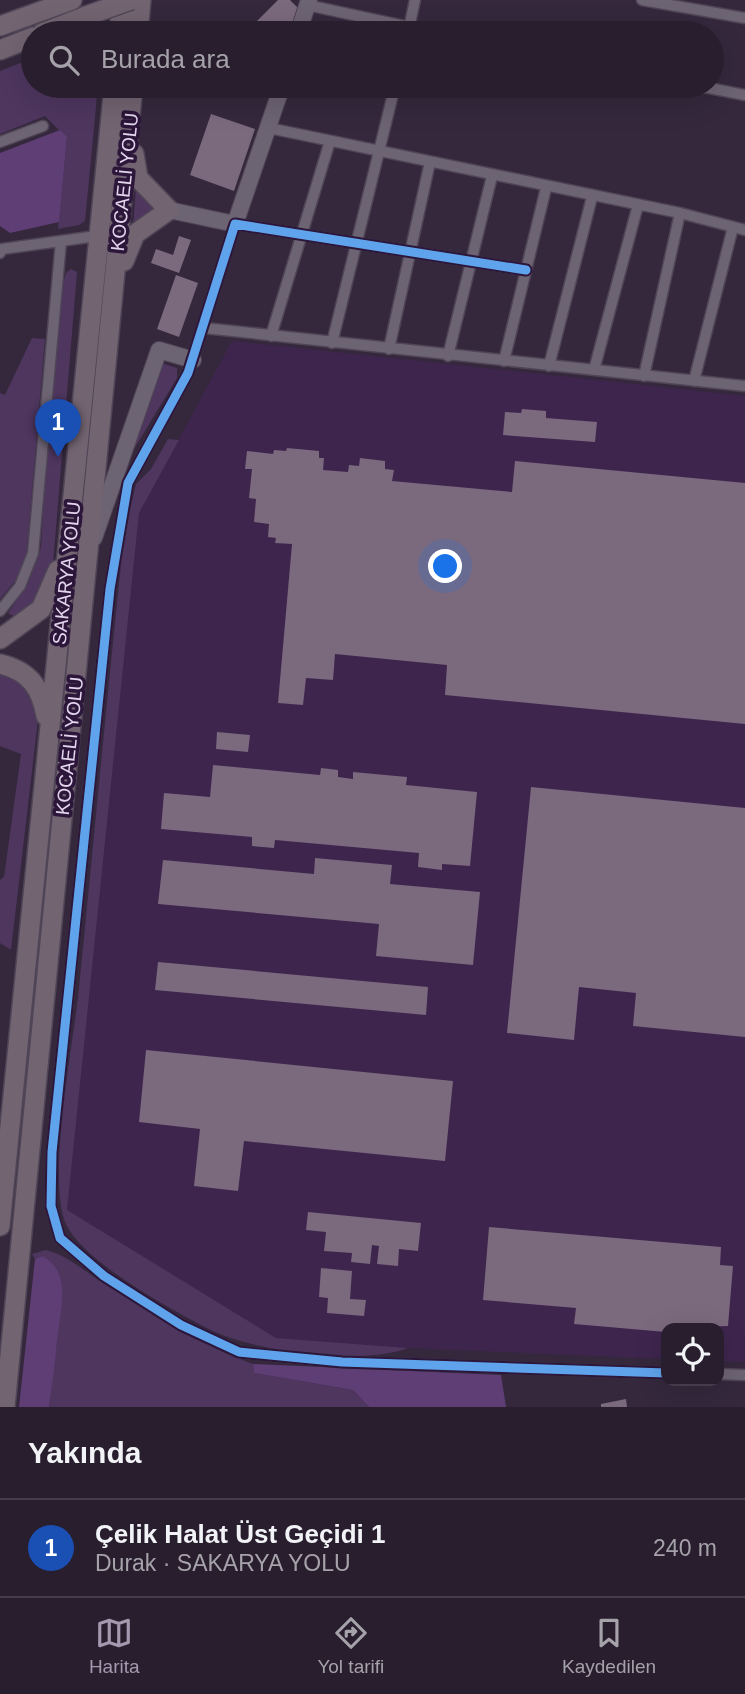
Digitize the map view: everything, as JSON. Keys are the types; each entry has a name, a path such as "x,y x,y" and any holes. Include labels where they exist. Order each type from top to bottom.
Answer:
{"highway":[{"path":"0,25 72,0"},
{"path":"120,21 122,0"},
{"path":"73,21 131,0"},
{"path":"139,21 141,0"},
{"path":"0,50 21,42"},
{"name":"SAKARYA YOLU","path":"0,1226 113,98"},
{"name":"KOCAELİ YOLU","path":"5,1407 133,98"},
{"path":"107,355 129,243 142,226 169,210 138,178 134,151 134,98"},
{"path":"0,639 32,618 48,598 72,518"},
{"path":"0,664 22,671 37,686 44,706 49,737"}],"main road":[{"path":"302,21 308,2"},
{"path":"169,210 235,224 278,98"},
{"path":"90,550 159,350 193,360"}],"street":[{"path":"411,21 415,0"},
{"path":"642,0 745,18"},
{"path":"308,2 377,21"},
{"path":"724,91 745,95"},
{"path":"332,344 392,98"},
{"path":"0,142 43,126"},
{"path":"269,128 546,188 680,213 745,230"},
{"path":"271,336 330,141"},
{"path":"389,349 430,162"},
{"path":"448,356 492,176"},
{"path":"504,361 546,188"},
{"path":"549,366 592,197"},
{"path":"594,370 638,205"},
{"path":"644,376 680,213"},
{"path":"526,270 235,224 193,360 166,417 128,483 116,538 52,1152 51,1206 60,1238 115,1283 181,1325 239,1352 342,1362 661,1373"},
{"path":"694,381 733,227"},
{"path":"1,250 97,236"},
{"path":"0,611 20,586 33,553 61,241"},
{"path":"204,328 644,376 744,383"},
{"path":"724,1374 745,1375"}],"shaded area":[{"path":"21,63 21,98 97,98 85,221 79,225 58,229 67,138 45,116 0,134 0,71"},
{"path":"60,130 67,137 59,222 10,233 0,226 0,153"},
{"path":"136,187 161,209 133,228"},
{"path":"71,269 77,272 52,576 44,594 20,620 8,613 28,584 41,547 51,376 63,284 66,273"},
{"path":"32,338 45,339 26,560 22,573 0,599 0,393 5,395"},
{"path":"232,341 745,396 745,1362 724,1361 724,1323 661,1323 661,1359 408,1348 276,1338 67,1211 139,513"},
{"path":"161,363 177,368 177,378 131,454"},
{"path":"168,439 179,440 139,513 67,1210 276,1338 408,1348 362,1356 305,1354 248,1343 223,1335 169,1307 107,1268 75,1238 66,1224 61,1203 60,1144 79,988 124,536 136,484 151,469"},
{"path":"0,670 31,685 38,720 11,950 0,943 0,880 4,877 21,754 0,746"},
{"path":"46,1250 70,1260 106,1285 196,1338 253,1364 254,1373 353,1390 369,1407 49,1407 57,1340 42,1256 35,1259 32,1254"},
{"path":"42,1256 52,1263 58,1272 62,1294 49,1407 19,1407 35,1259"},
{"path":"253,1364 501,1375 506,1407 369,1407 353,1390 254,1373"}],"building":[{"path":"278,0 290,0 303,13 295,21 257,21"},
{"path":"211,114 255,129 234,191 190,175"},
{"path":"179,236 191,240 179,273 151,263 156,249 173,255"},
{"path":"176,275 198,283 179,337 157,329"},
{"path":"522,409 546,411 546,418 597,422 595,442 503,435 505,412 521,413"},
{"path":"287,448 319,451 319,458 324,458 323,470 348,472 349,465 359,466 360,458 385,461 385,469 394,470 392,481 512,492 515,461 745,483 745,724 445,695 447,665 335,654 333,680 306,678 303,705 278,703 292,544 275,543 276,538 268,537 269,524 254,522 256,499 249,498 252,469 245,469 247,451 273,454 274,450 286,451"},
{"path":"217,732 250,735 248,752 216,749"},
{"path":"213,765 320,775 321,768 338,770 338,777 353,779 353,772 407,777 406,785 477,792 470,866 442,864 442,870 418,867 419,853 275,840 274,848 252,846 252,837 161,829 164,793 210,797"},
{"path":"531,787 745,808 745,1037 633,1026 636,993 579,987 574,1040 507,1033"},
{"path":"315,858 392,865 390,884 480,892 473,965 376,956 379,924 158,904 163,860 314,874"},
{"path":"158,962 428,987 426,1015 155,990"},
{"path":"146,1050 453,1081 445,1161 244,1141 238,1191 194,1186 200,1129 139,1122"},
{"path":"308,1212 421,1223 418,1251 399,1249 398,1266 377,1264 379,1246 372,1245 370,1264 351,1262 352,1253 324,1251 326,1232 306,1230"},
{"path":"489,1227 721,1247 720,1265 733,1266 728,1326 724,1326 724,1323 661,1323 661,1332 574,1324 576,1308 483,1300"},
{"path":"321,1268 352,1271 350,1299 366,1300 364,1316 327,1313 328,1298 319,1297"},
{"path":"626,1399 627,1407 601,1407 601,1404"}],"cycle path":[{"path":"526,270 235,224 188,373 128,483 110,589 52,1152 51,1206 60,1238 104,1276 181,1325 239,1352 342,1362 661,1373"}],"place":[{"name":"Çelik Halat Üst Geçidi 1","path":"58,457"}]}
